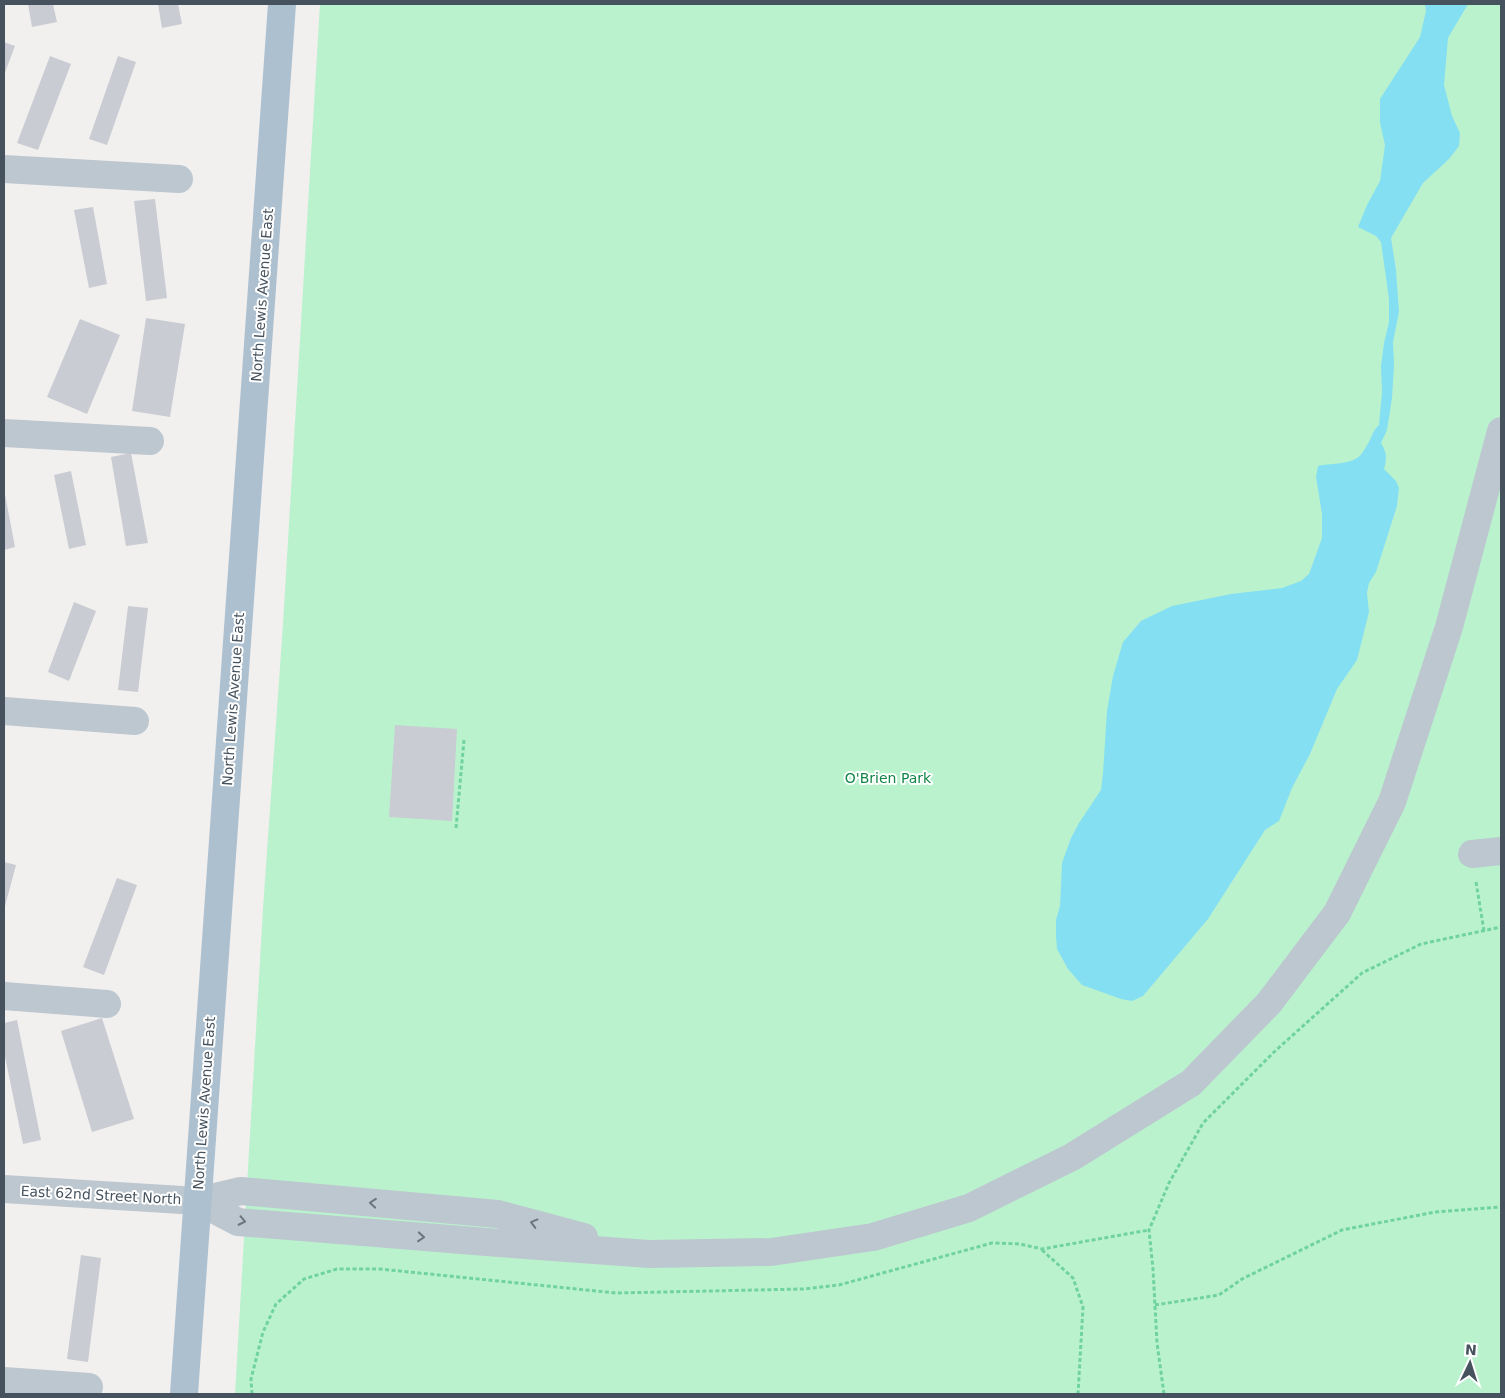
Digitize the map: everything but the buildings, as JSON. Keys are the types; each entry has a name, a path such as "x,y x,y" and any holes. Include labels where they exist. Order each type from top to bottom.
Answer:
{"main road":[{"name":"North Lewis Avenue East","path":"184,1394 282,4"}],"street":[{"path":"4,169 179,179"},
{"name":"East 62nd Street North","path":"4,1189 198,1201 241,1191 498,1214 649,1254 771,1252 873,1237 969,1208 1072,1157 1191,1083 1269,1003 1337,912 1392,802 1448,627 1501,431"},
{"path":"4,433 150,441"},
{"path":"4,711 135,720"},
{"path":"1472,854 1501,851"},
{"path":"4,996 107,1004"},
{"path":"4,1381 89,1387"}],"path":[{"path":"456,828 464,740"},
{"path":"1472,854 1484,931"},
{"path":"1164,1394 1157,1343 1149,1230 1169,1183 1203,1123 1274,1052 1362,972 1421,944 1501,927"},
{"path":"1155,1305 1219,1296 1242,1279 1342,1230 1435,1212 1501,1207"},
{"path":"252,1394 251,1378 263,1332 276,1304 304,1279 337,1269 380,1269 616,1293 802,1289 840,1285 992,1243 1020,1244 1042,1249 1149,1230"},
{"path":"1042,1249 1073,1278 1083,1307 1078,1394"}],"green space":[{"name":"O'Brien Park","path":"320,4 1501,4 1501,1394 235,1394 263,908 283,624"}],"water":[{"path":"1425,4 1468,4 1448,38 1444,85 1452,116 1460,133 1459,146 1449,159 1423,183 1391,238 1396,270 1399,312 1393,342 1392,398 1387,430 1381,443 1386,456 1384,469 1396,481 1399,488 1397,506 1376,572 1369,583 1367,593 1369,612 1357,660 1337,689 1279,821 1265,830 1208,919 1143,996 1132,1001 1121,999 1082,985 1068,969 1057,949 1056,920 1060,906 1062,863 1079,823 1101,790 1107,711 1113,676 1123,642 1141,621 1172,606 1231,594 1282,588 1301,581 1309,574 1322,538 1322,514 1316,477 1318,466 1348,462 1358,457 1379,425 1382,392 1381,366 1389,322 1389,299 1381,242 1376,236 1358,227 1380,181 1385,145 1380,123 1380,99 1420,37 1426,11"}]}
